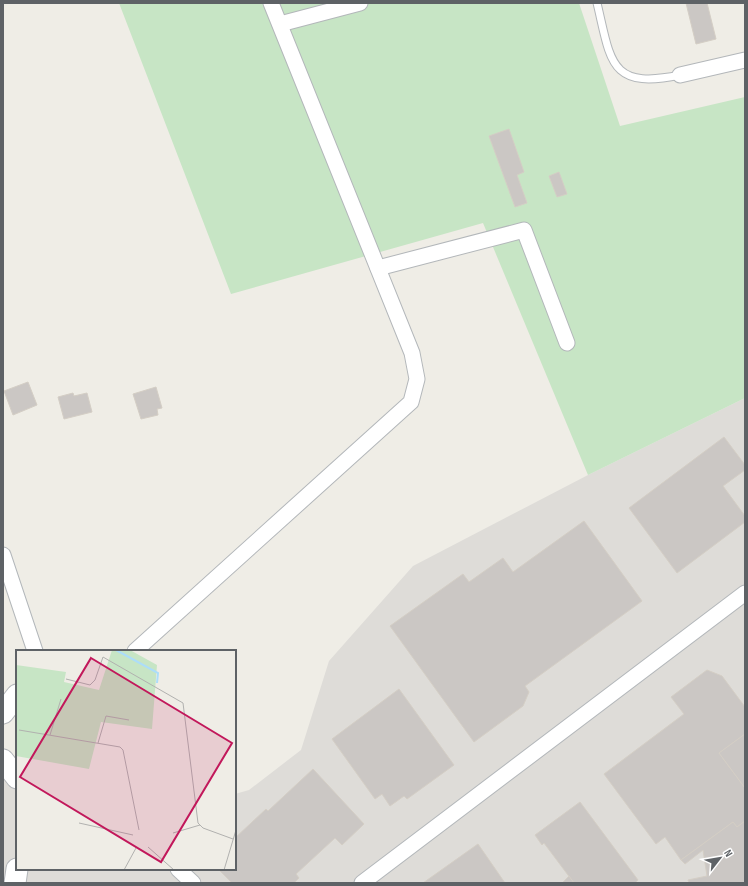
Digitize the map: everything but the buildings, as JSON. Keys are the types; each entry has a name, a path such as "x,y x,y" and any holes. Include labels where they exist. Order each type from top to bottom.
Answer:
{"main road":[{"path":"3,713 16,696"},
{"path":"3,760 16,777"},
{"path":"15,883 17,870"}],"street":[{"path":"136,650 411,402 416,379 412,353 271,3"},
{"path":"280,24 360,3"},
{"path":"680,74 745,60"},
{"path":"378,268 524,230 567,343"},
{"path":"3,555 35,650"},
{"path":"362,883 745,593"},
{"path":"179,870 192,883"}],"lane":[{"path":"597,3 607,44 612,58 621,72 638,79 658,79 680,74"}],"shaded area":[{"path":"745,398 745,883 3,883 3,775 16,782 16,870 236,870 236,794 249,790 301,750 329,661 413,566 588,475"}],"green space":[{"path":"119,3 579,3 620,126 745,97 745,398 588,475 483,223 231,294"}]}
